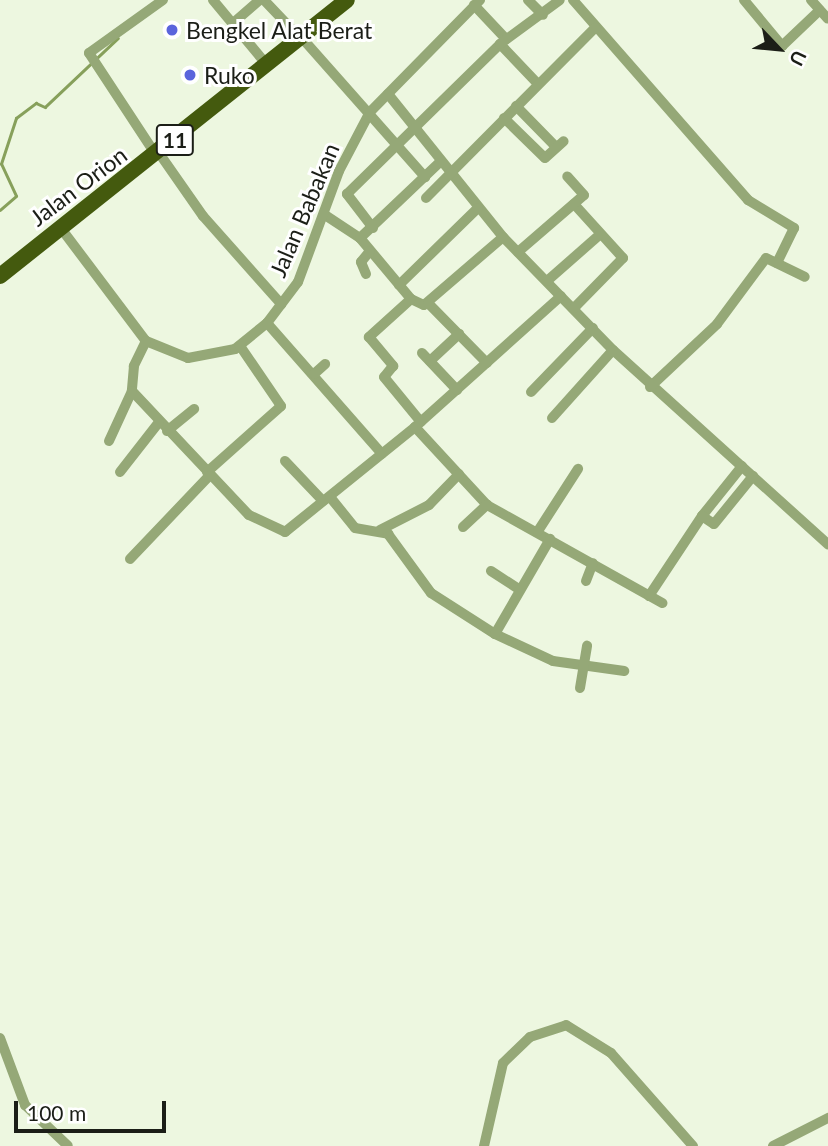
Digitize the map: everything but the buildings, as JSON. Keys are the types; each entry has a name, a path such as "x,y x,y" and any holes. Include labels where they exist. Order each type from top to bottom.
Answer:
{"highway":[{"name":"Jalan Orion","path":"0,276 60,227 158,154 343,1"}],"street":[{"path":"163,0 93,62 128,105 158,154 203,216 281,304"},
{"path":"213,0 267,65"},
{"path":"232,24 262,0 370,112 425,177"},
{"path":"528,0 543,15"},
{"path":"373,228 346,197 503,41 543,15 560,0"},
{"path":"573,0 594,28 748,200 794,228 777,263"},
{"path":"744,0 782,46 820,10"},
{"path":"811,0 828,19"},
{"path":"477,3 538,84"},
{"name":"Jalan Babakan","path":"146,341 195,359 218,357 240,346 267,323 298,282 370,112 477,3"},
{"path":"426,198 594,28"},
{"path":"388,94 439,163 503,237 613,350 650,387 828,544"},
{"path":"504,118 545,158 560,144 516,106"},
{"path":"360,237 373,228 439,163"},
{"path":"518,252 584,195 566,176"},
{"path":"574,204 623,258 574,308"},
{"path":"399,285 478,208"},
{"path":"325,215 360,237 411,299 428,303 487,363"},
{"path":"60,227 146,341 134,366 132,391 109,441"},
{"path":"428,303 503,237"},
{"path":"547,281 597,237"},
{"path":"366,274 361,262 370,251"},
{"path":"650,387 718,324 766,258 805,277"},
{"path":"132,391 249,515 277,531 287,531 418,424 561,296"},
{"path":"411,299 369,337 393,366 384,377 459,474 487,505 538,531 662,603"},
{"path":"267,323 382,454"},
{"path":"531,392 593,328"},
{"path":"457,390 426,357 459,334"},
{"path":"130,559 208,474 281,406 240,346"},
{"path":"552,418 613,350"},
{"path":"314,374 325,364"},
{"path":"167,431 194,409"},
{"path":"120,472 159,422"},
{"path":"285,461 355,528 380,530 429,505 459,474"},
{"path":"649,596 702,516 742,466"},
{"path":"538,531 578,469"},
{"path":"702,516 714,524 753,476"},
{"path":"463,527 487,505"},
{"path":"380,530 431,593 495,634 537,656 580,667 624,671"},
{"path":"495,634 550,539"},
{"path":"586,581 593,564"},
{"path":"491,570 519,589"},
{"path":"580,688 580,667 587,646"},
{"path":"484,1146 503,1063 530,1037 566,1025 611,1053 694,1146"},
{"path":"0,1038 24,1105 68,1146"},
{"path":"773,1146 828,1118"}],"waterway":[{"path":"0,210 16,196 1,164 16,118 36,103 45,107 118,38"}],"place":[{"name":"Bengkel Alat Berat","path":"172,30"},
{"name":"Ruko","path":"190,75"}]}
